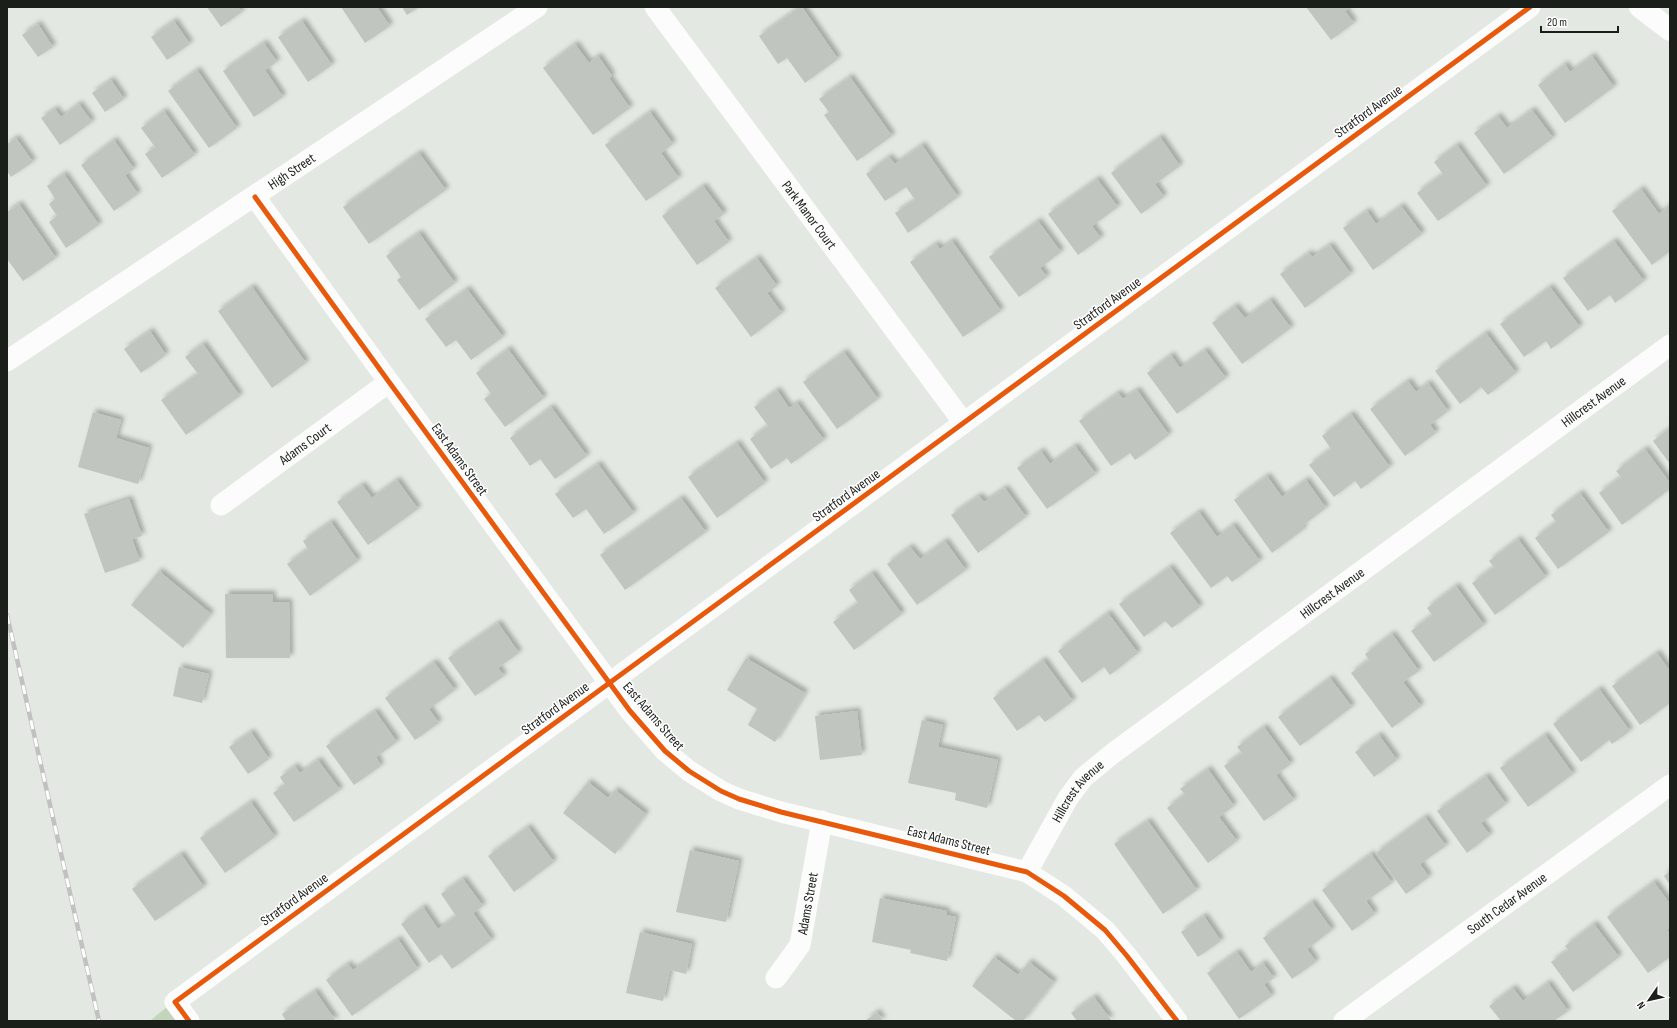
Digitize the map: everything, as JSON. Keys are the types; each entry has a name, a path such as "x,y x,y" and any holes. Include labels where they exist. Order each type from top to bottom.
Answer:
{"main road":[{"path":"1640,7 1670,30"}],"street":[{"name":"High Street","path":"7,361 255,197 537,7"},
{"name":"Park Manor Court","path":"655,7 964,423"},
{"name":"Stratford Avenue","path":"189,1021 175,1002 1530,7"},
{"name":"East Adams Street","path":"255,197 630,711 665,751 689,771 721,791 739,799 781,812 1027,872 1064,896 1105,930 1127,956 1176,1021"},
{"name":"Hillcrest Avenue","path":"1027,872 1068,798 1083,778 1112,754 1670,345"},
{"name":"Adams Court","path":"221,505 389,382"},
{"name":"South Cedar Avenue","path":"1344,1021 1670,785"},
{"name":"Adams Street","path":"776,978 800,945 822,821"}],"green space":[{"path":"167,1007 177,1021 151,1021 151,1020"}],"building":[{"path":"207,7 238,7 242,12 221,27"},
{"path":"341,7 377,7 390,26 365,43"},
{"path":"402,7 419,7 407,15"},
{"path":"802,7 838,59 805,83 787,58 778,64 759,36"},
{"path":"1306,7 1350,7 1345,11 1354,23 1331,40"},
{"path":"174,21 190,44 167,60 151,37"},
{"path":"302,21 332,65 308,82 278,37"},
{"path":"38,24 53,47 38,57 22,35"},
{"path":"264,43 277,62 265,70 283,97 254,117 223,71"},
{"path":"575,44 589,63 598,56 612,76 609,78 630,108 593,135 543,68"},
{"path":"1592,56 1614,87 1565,123 1538,85 1565,64 1570,72"},
{"path":"197,70 237,128 209,148 168,91"},
{"path":"850,77 892,136 857,161 824,115 829,112 819,99"},
{"path":"111,80 124,99 105,112 92,93"},
{"path":"79,104 92,122 60,145 41,118 55,109 61,117"},
{"path":"1532,110 1553,138 1504,174 1474,133 1498,116 1507,128"},
{"path":"164,111 195,155 162,178 145,154 155,147 141,128"},
{"path":"650,112 673,144 661,153 679,178 646,201 605,145"},
{"path":"1160,137 1180,166 1155,184 1164,197 1141,214 1111,173"},
{"path":"16,138 33,162 11,177 7,171 7,144"},
{"path":"114,140 134,169 125,175 138,194 114,211 81,165"},
{"path":"922,145 958,197 908,233 895,213 915,200 906,187 885,201 866,174 889,157 895,164"},
{"path":"1457,145 1487,186 1438,221 1417,193 1443,174 1434,162"},
{"path":"419,153 446,190 369,244 343,207"},
{"path":"64,174 99,225 66,248 49,222 57,216 49,204 55,199 47,186"},
{"path":"1097,179 1118,207 1092,226 1101,238 1078,255 1048,214"},
{"path":"703,186 724,214 714,221 729,242 697,265 662,216"},
{"path":"1641,189 1659,214 1670,205 1670,254 1669,252 1652,265 1612,211"},
{"path":"19,204 56,258 23,281 7,259 7,212"},
{"path":"1401,206 1422,234 1373,270 1343,228 1367,211 1376,224"},
{"path":"1038,221 1061,252 1040,268 1047,277 1019,297 989,257"},
{"path":"419,233 455,283 419,310 397,280 401,277 386,256"},
{"path":"952,241 1001,311 963,337 910,262 936,244 940,249"},
{"path":"1614,241 1644,281 1615,303 1610,295 1588,311 1563,278"},
{"path":"1330,245 1351,274 1305,308 1280,274 1309,253 1312,257"},
{"path":"757,258 777,286 767,293 782,313 751,337 715,288"},
{"path":"252,287 306,363 272,388 218,311"},
{"path":"1550,287 1580,327 1551,349 1546,341 1524,357 1500,324"},
{"path":"467,289 503,337 471,360 456,340 446,347 425,319"},
{"path":"1270,300 1291,328 1242,364 1212,323 1235,306 1245,318"},
{"path":"150,331 166,355 141,373 124,349"},
{"path":"1486,333 1516,373 1488,395 1481,387 1460,404 1435,371"},
{"path":"203,344 240,396 186,435 161,400 198,374 185,357"},
{"path":"508,349 544,398 505,427 484,399 491,394 476,373"},
{"path":"1205,350 1226,378 1177,414 1147,373 1171,355 1180,368"},
{"path":"844,352 878,399 837,429 803,382"},
{"path":"1408,381 1416,392 1428,383 1448,411 1430,425 1436,433 1405,456 1370,409"},
{"path":"777,390 789,408 797,403 824,440 791,464 787,458 771,469 750,439 768,426 754,407"},
{"path":"1137,390 1169,435 1135,460 1130,453 1111,466 1079,421 1118,393 1123,399"},
{"path":"551,407 587,456 555,479 540,459 530,466 510,438"},
{"path":"93,412 121,420 116,438 149,448 138,484 78,467"},
{"path":"1351,414 1390,467 1361,489 1355,481 1334,497 1309,465 1331,449 1322,436"},
{"path":"1670,428 1670,464 1653,441"},
{"path":"737,443 765,483 717,518 688,477"},
{"path":"1075,446 1096,474 1047,509 1017,468 1041,451 1050,464"},
{"path":"1645,449 1670,483 1670,489 1622,525 1599,493 1621,477 1616,471"},
{"path":"598,464 634,513 604,534 586,509 573,518 555,494"},
{"path":"1267,476 1282,497 1306,480 1326,508 1302,526 1304,529 1272,553 1234,500"},
{"path":"397,480 418,509 368,545 337,502 362,485 372,498"},
{"path":"1005,488 1026,517 978,553 951,515 979,496 984,502"},
{"path":"1580,493 1609,532 1558,569 1535,538 1556,522 1551,515"},
{"path":"681,498 706,532 625,590 600,555"},
{"path":"129,499 142,536 132,539 140,561 105,573 84,514"},
{"path":"1199,512 1217,537 1233,525 1260,561 1232,582 1227,576 1211,588 1170,533"},
{"path":"331,522 358,561 310,596 287,564 308,549 303,541"},
{"path":"1518,539 1546,577 1495,615 1472,583 1494,567 1489,561"},
{"path":"945,541 966,570 917,605 887,564 910,547 920,559"},
{"path":"1170,567 1200,607 1172,628 1165,621 1144,637 1119,604"},
{"path":"159,571 211,614 183,648 131,605"},
{"path":"872,573 902,614 854,650 833,622 858,603 849,590"},
{"path":"1456,586 1484,625 1434,662 1411,631 1432,615 1427,608"},
{"path":"225,594 272,594 273,602 289,602 290,658 226,658"},
{"path":"1108,613 1138,653 1110,675 1104,667 1082,683 1058,651"},
{"path":"498,623 519,653 498,668 504,676 475,696 448,658"},
{"path":"1392,634 1419,671 1403,682 1421,706 1392,728 1351,673 1369,660 1365,654"},
{"path":"1657,653 1670,671 1670,703 1640,725 1612,686"},
{"path":"746,658 805,693 775,742 748,725 757,709 727,690"},
{"path":"1043,660 1073,701 1045,722 1039,715 1017,731 993,698"},
{"path":"434,662 455,690 429,709 439,723 415,740 385,698"},
{"path":"179,667 209,674 202,703 173,696"},
{"path":"1330,678 1352,707 1300,746 1278,717"},
{"path":"1599,689 1630,731 1612,744 1609,740 1581,762 1553,724"},
{"path":"375,711 397,742 376,757 381,766 354,785 326,746"},
{"path":"857,711 862,755 820,760 815,716"},
{"path":"922,720 943,725 938,747 998,760 987,808 955,800 956,793 908,783"},
{"path":"1264,727 1291,764 1276,775 1294,800 1264,821 1224,766 1242,753 1237,747"},
{"path":"251,732 269,759 248,774 229,747"},
{"path":"1379,735 1397,760 1374,777 1355,752"},
{"path":"1545,735 1573,774 1528,807 1500,768"},
{"path":"318,760 340,790 294,822 273,793 285,785 280,777 295,766 300,773"},
{"path":"1208,769 1234,806 1219,817 1237,841 1208,863 1167,808 1185,794 1180,789"},
{"path":"1486,776 1506,804 1481,823 1490,835 1467,853 1437,811"},
{"path":"588,782 608,798 615,790 646,814 615,854 563,813"},
{"path":"251,802 275,837 225,873 200,838"},
{"path":"1425,817 1446,846 1420,864 1429,877 1406,894 1376,853"},
{"path":"1148,821 1197,890 1163,914 1114,844"},
{"path":"528,827 554,862 514,892 488,856"},
{"path":"690,850 739,861 726,922 676,912"},
{"path":"181,854 204,887 155,921 132,889"},
{"path":"1371,854 1392,883 1366,901 1375,914 1352,931 1322,890"},
{"path":"1670,871 1670,885 1664,876"},
{"path":"463,879 483,906 473,913 492,940 452,969 441,954 429,963 401,924 423,907 438,929 456,916 441,894"},
{"path":"1654,882 1670,904 1670,927 1667,930 1670,934 1670,957 1648,973 1607,917"},
{"path":"880,898 947,911 946,915 956,917 947,961 910,953 911,950 872,942"},
{"path":"1312,902 1332,930 1307,949 1316,962 1292,979 1263,938"},
{"path":"1204,916 1221,941 1198,957 1181,932"},
{"path":"1594,924 1619,957 1573,992 1551,962 1568,950 1565,946"},
{"path":"640,932 692,944 686,974 670,970 663,1001 626,993"},
{"path":"398,939 418,969 352,1016 326,980 348,964 353,970"},
{"path":"1237,952 1251,972 1263,963 1274,978 1264,984 1272,996 1239,1019 1207,973"},
{"path":"994,957 1018,975 1029,962 1054,982 1023,1021 1016,1021 972,986"},
{"path":"1548,983 1568,1011 1554,1021 1501,1021 1489,1006 1513,988 1523,1001"},
{"path":"315,991 336,1021 286,1021 282,1014"},
{"path":"1094,997 1111,1020 1077,1021 1071,1013"},
{"path":"877,1012 883,1021 865,1021"}],"railway":[{"path":"7,615 99,1021"}],"cycle path":[{"path":"189,1021 175,1002 1530,7"},
{"path":"255,197 630,711 665,751 689,771 721,791 739,799 781,812 1027,872 1064,896 1105,930 1177,1021"}]}
